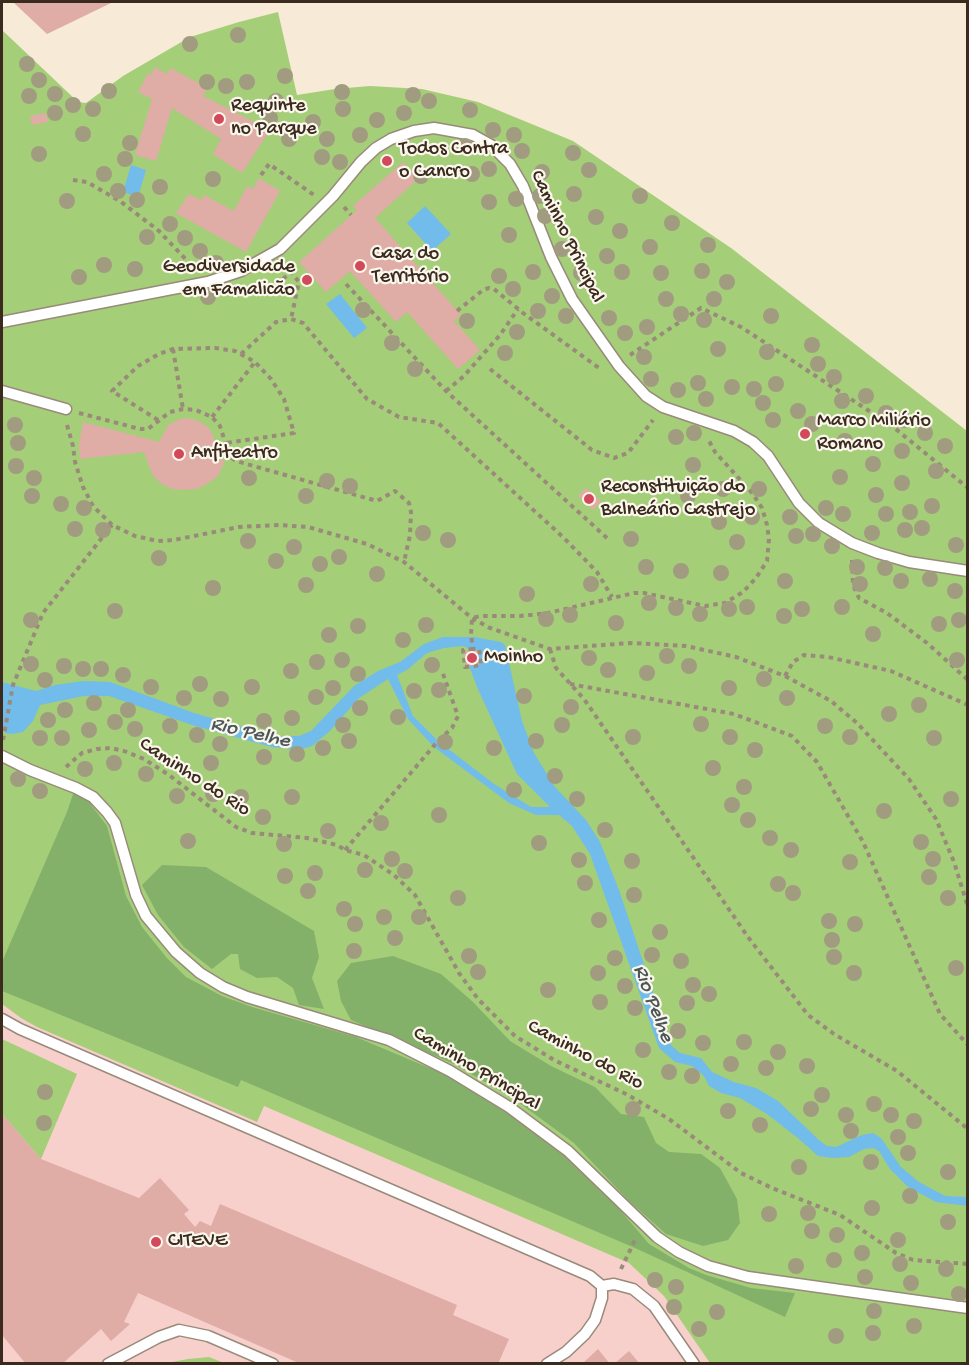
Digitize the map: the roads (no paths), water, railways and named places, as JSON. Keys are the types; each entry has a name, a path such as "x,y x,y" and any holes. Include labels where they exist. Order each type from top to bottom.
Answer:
{"lane":[{"name":"Caminho Principal","path":"2,322 208,282 241,271 280,249 326,203 361,162 376,148 391,139 414,131 434,128 473,135 491,145 510,164 523,186 550,257 572,299 619,366 646,396 663,407 734,431 753,442 768,456 799,503 819,523 852,543 909,562 968,571"},
{"path":"2,391 66,409"},
{"name":"Caminho Principal","path":"2,756 93,797 107,812 115,823 136,895 146,916 176,952 200,973 223,987 247,997 389,1040 450,1071 509,1107 568,1151 657,1237 680,1252 708,1266 748,1277 968,1308"},
{"path":"2,1018 20,1029 590,1276 602,1286 614,1284 633,1289 654,1306 694,1364"},
{"path":"547,1364 566,1352 585,1334 595,1320 602,1298 602,1286"},
{"path":"108,1364 139,1346 179,1330 208,1336 273,1364"}],"water":[{"path":"131,165 146,170 138,197 123,192"},
{"path":"425,206 451,234 432,251 407,223"},
{"path":"340,294 367,328 354,338 326,304"},
{"name":"Rio Pelhe","path":"443,637 474,637 501,642 505,645 522,721 534,753 555,787 586,820 600,842 619,890 671,1045 680,1053 701,1058 712,1072 734,1082 756,1088 778,1101 827,1146 836,1147 862,1135 873,1133 881,1138 901,1167 919,1182 945,1196 967,1197 967,1206 936,1202 908,1187 890,1169 879,1151 873,1148 864,1149 849,1157 818,1156 767,1114 740,1098 721,1093 709,1086 704,1076 692,1066 675,1062 659,1048 590,854 572,826 559,815 536,815 509,803 434,747 408,719 388,679 359,698 330,731 312,746 299,750 272,747 195,726 109,696 84,696 40,705 33,721 23,732 5,733 2,728 2,682 36,691 55,685 83,681 110,682 194,713 274,736 299,736 311,731 354,686 378,671 400,662 424,644","holes":["463,646 468,648 470,668 477,687 517,774 550,807 531,807 494,784 438,741 413,716 397,675 407,670 427,653 444,648"]}],"place":[{"name":"Requinte no Parque","path":"219,119"},
{"name":"Todos Contra o Cancro","path":"387,161"},
{"name":"Casa do Território","path":"360,266"},
{"name":"Geodiversidade em Famalicão","path":"307,280"},
{"name":"Marco Miliário Romano","path":"805,434"},
{"name":"Anfiteatro","path":"179,454"},
{"name":"Reconstituição do Balneário Castrejo","path":"589,499"},
{"name":"Moinho","path":"472,658"},
{"name":"CITEVE","path":"156,1242"}]}
